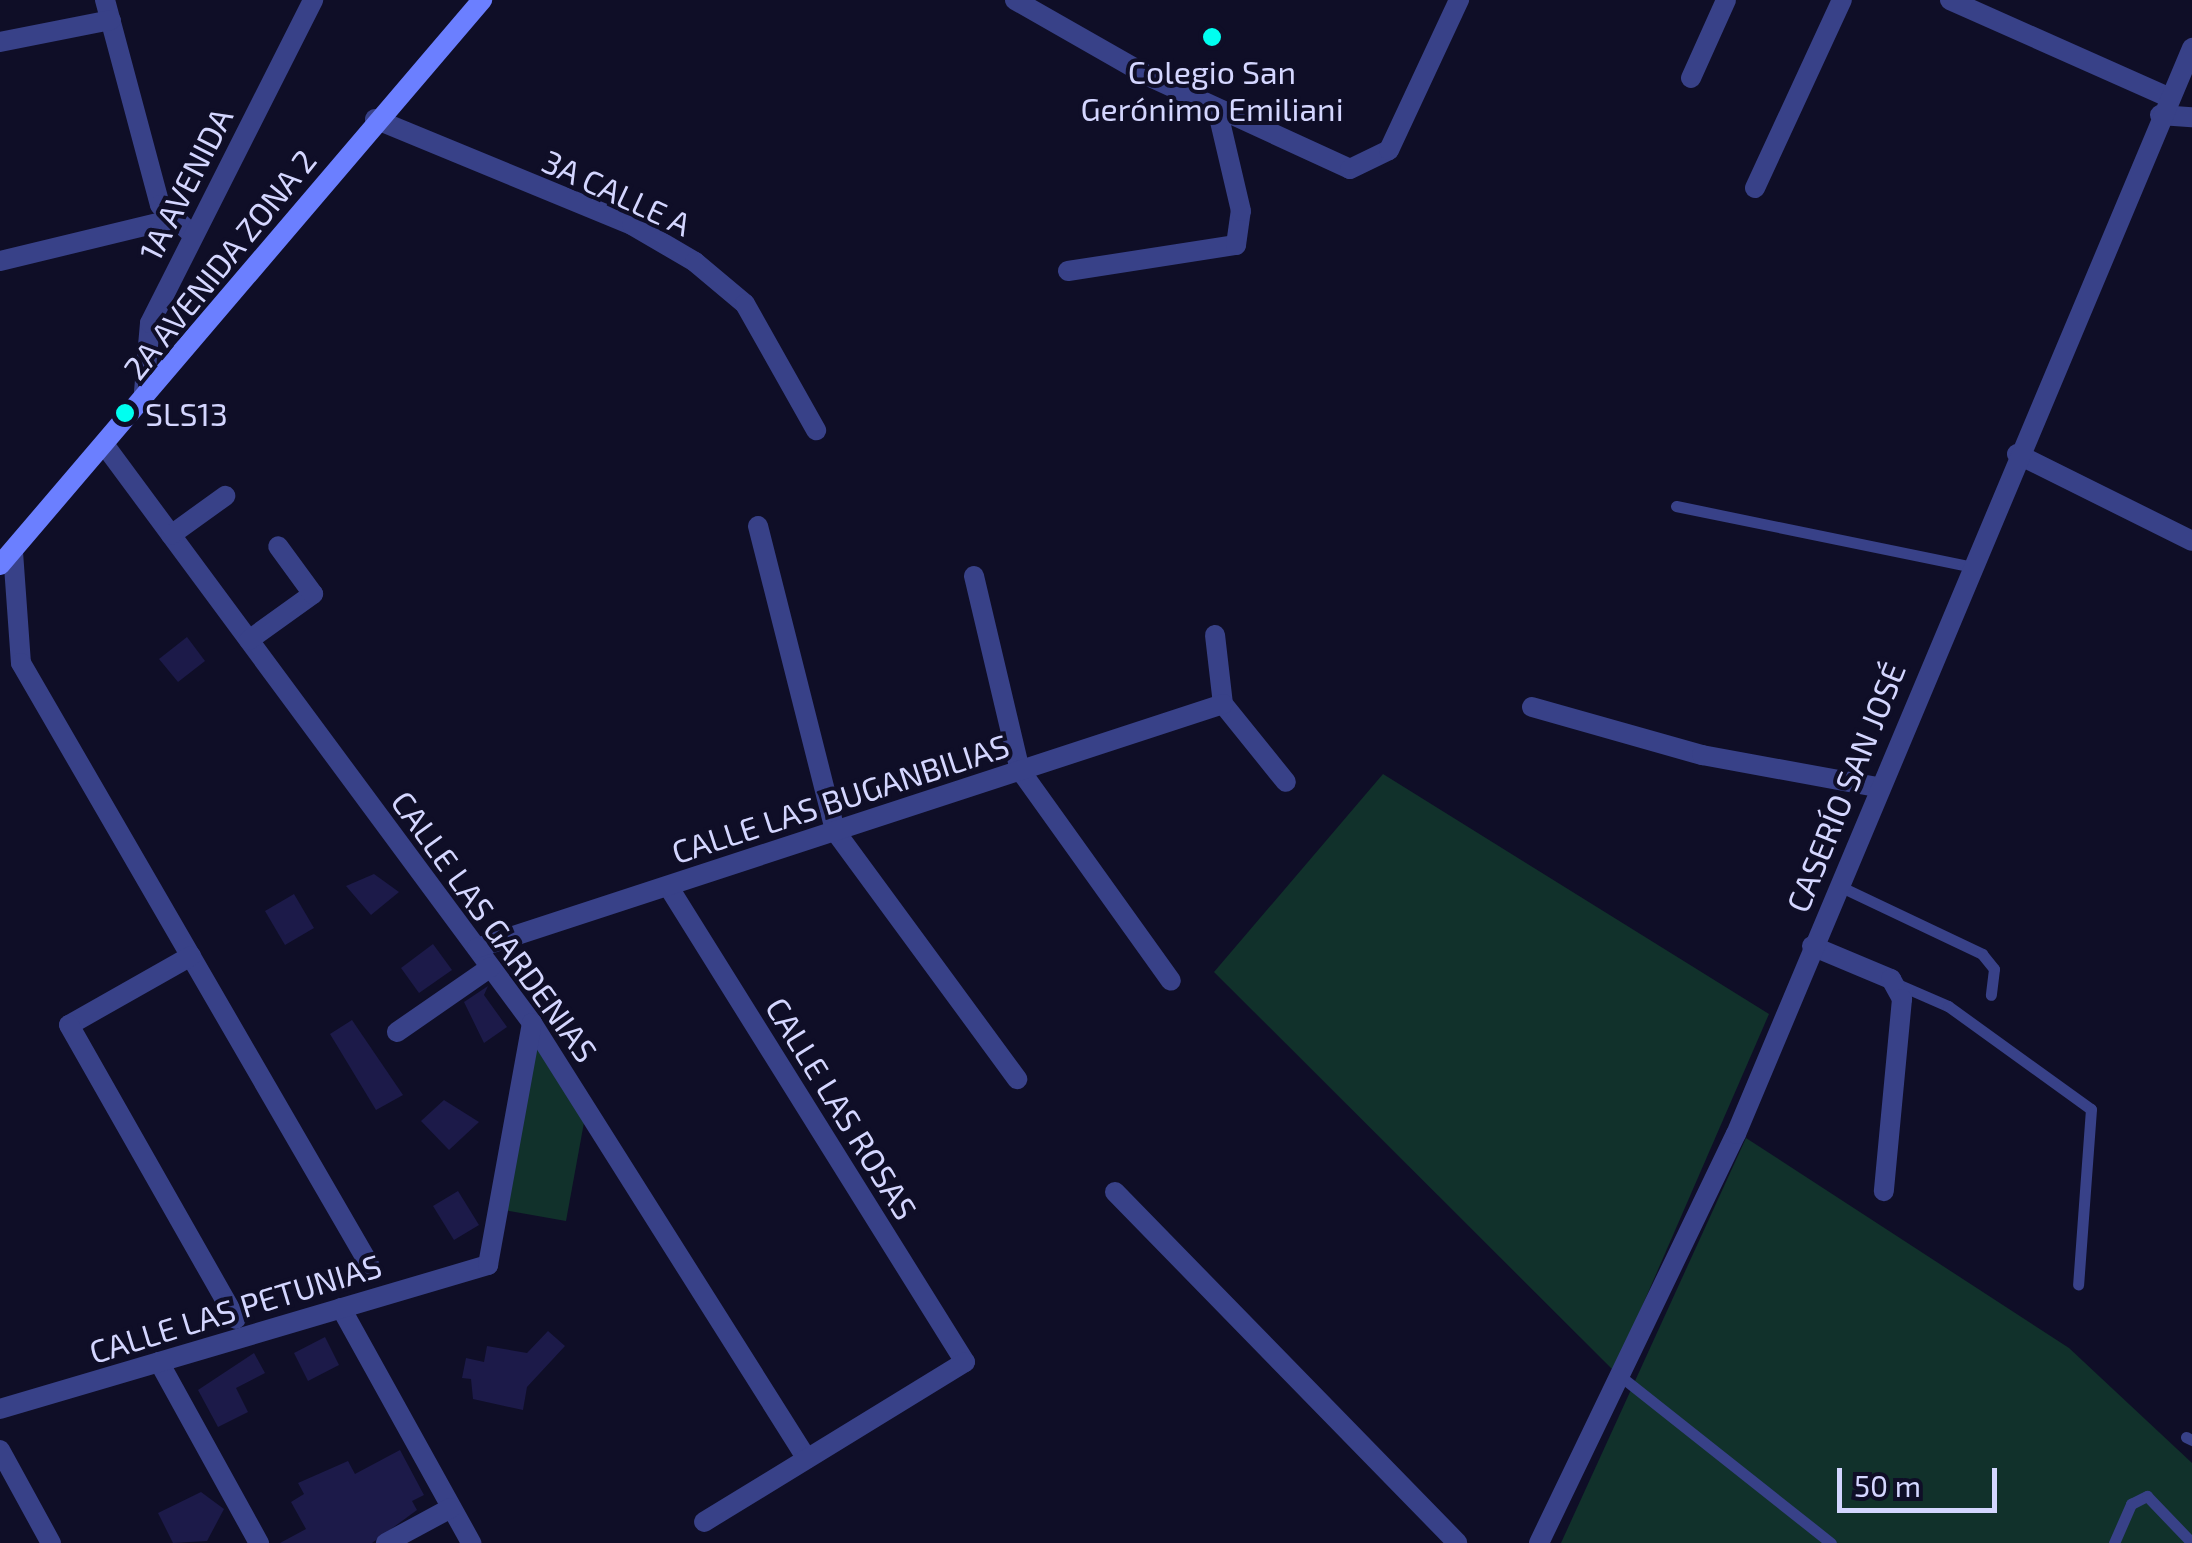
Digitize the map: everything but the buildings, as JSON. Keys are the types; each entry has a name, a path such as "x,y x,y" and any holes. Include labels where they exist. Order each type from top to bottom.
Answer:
{"street":[{"name":"1A AVENIDA","path":"143,405 150,323 314,0"},
{"name":"2A AVENIDA ZONA 2","path":"6,559 143,405 375,119 482,0"},
{"path":"1015,0 1325,165 1373,165 1389,150 1460,0"},
{"path":"1691,78 1726,0"},
{"path":"1755,188 1842,0"},
{"path":"1950,0 2192,117"},
{"path":"0,42 108,10 170,220 192,234"},
{"name":"CASERÍO SAN JOSÉ","path":"1538,1543 1624,1378 1812,946 2164,106 2192,48"},
{"path":"1068,271 1236,245 1240,211 1217,108"},
{"name":"3A CALLE A","path":"375,119 632,225 695,262 745,304 816,430"},
{"path":"0,261 170,220"},
{"name":"CALLE LAS GARDENIAS","path":"106,447 532,1023 807,1459"},
{"path":"2017,454 2192,540"},
{"path":"171,535 225,496"},
{"path":"758,526 834,831 1017,1079"},
{"path":"249,640 313,594 278,546"},
{"path":"6,559 21,663 369,1264"},
{"path":"974,576 1020,770 1171,981"},
{"path":"1215,636 1223,704 1286,782"},
{"name":"CALLE LAS BUGANBILIAS","path":"477,948 1223,704"},
{"path":"1532,707 1702,754 1876,788"},
{"name":"CALLE LAS ROSAS","path":"668,886 965,1362 807,1459"},
{"path":"1812,946 1895,983 1899,1072 1884,1191"},
{"path":"191,956 70,1026 236,1319"},
{"path":"398,1032 491,967"},
{"name":"CALLE LAS PETUNIAS","path":"0,1409 488,1265 532,1023"},
{"path":"1114,1192 1457,1543"},
{"path":"341,1308 471,1543"},
{"path":"159,1362 259,1543"},
{"path":"0,1450 51,1543"},
{"path":"704,1522 807,1459"},
{"path":"386,1543 451,1508"}],"lane":[{"path":"1676,506 1970,566"},
{"path":"1836,885 1982,954 1994,970 1991,995"},
{"path":"1895,983 1948,1006 2091,1109 2078,1284"},
{"path":"1624,1378 1830,1543"},
{"path":"2114,1543 2132,1504 2147,1496 2192,1543"}],"green space":[{"path":"1383,774 1769,1014 1614,1371 1214,972"},
{"path":"532,1023 587,1106 566,1221 498,1209"},
{"path":"1746,1138 2069,1348 2192,1463 2192,1543 1561,1543"}],"place":[{"name":"Colegio San Gerónimo Emiliani","path":"1212,37"},
{"name":"SLS13","path":"125,413"}]}
